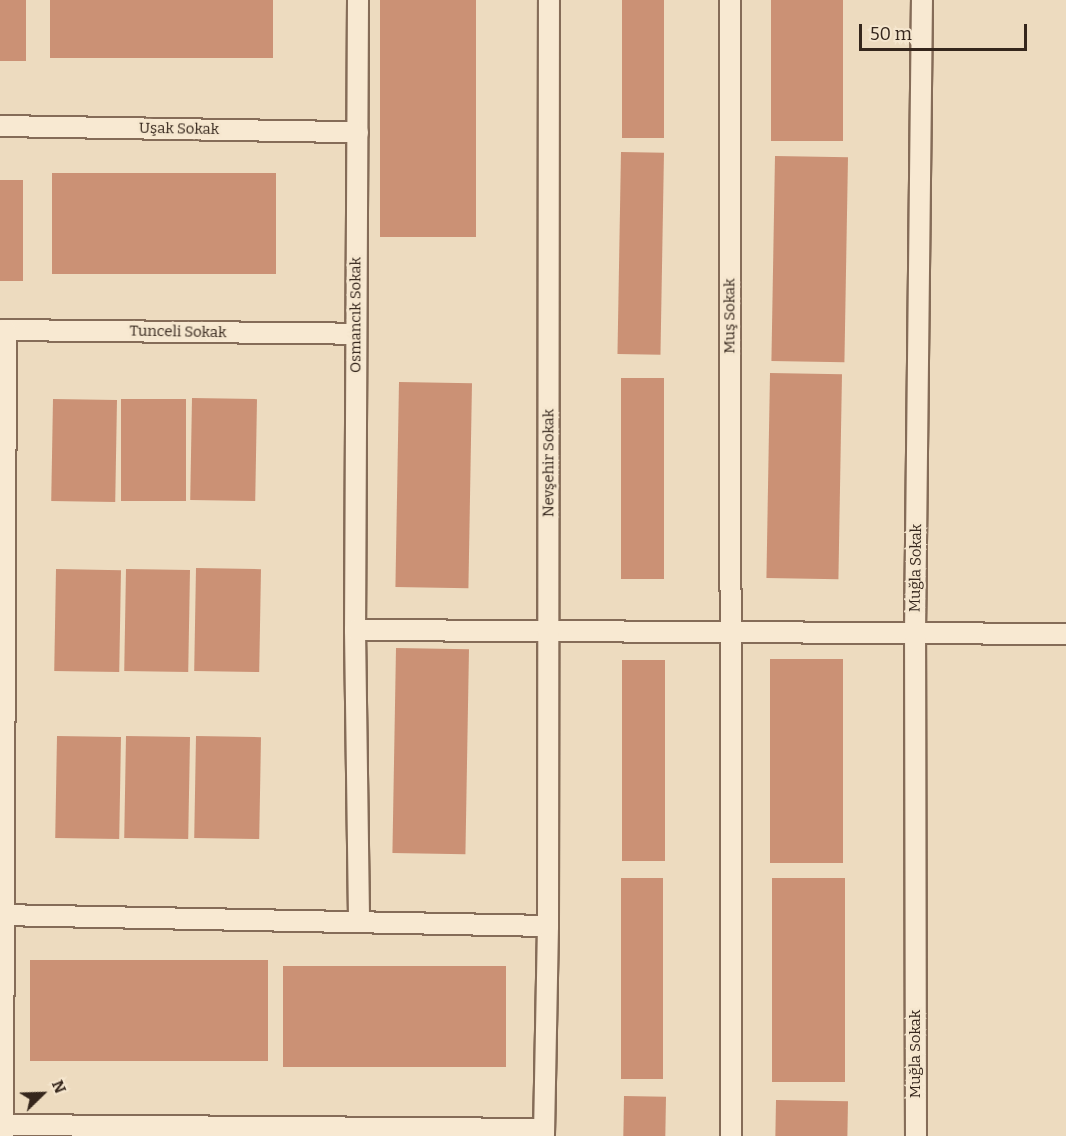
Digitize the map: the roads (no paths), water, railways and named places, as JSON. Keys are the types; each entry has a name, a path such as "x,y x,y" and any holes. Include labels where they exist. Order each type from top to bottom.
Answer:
{"street":[{"name":"Osmancık Sokak","path":"358,0 355,630 359,920"},
{"name":"Nevşehir Sokak","path":"544,1132 548,926 549,0"},
{"name":"Muş Sokak","path":"730,0 731,1136"},
{"name":"Muğla Sokak","path":"916,1136 915,634 922,0"},
{"name":"Uşak Sokak","path":"0,126 358,132"},
{"path":"3,330 1,915 3,1131 544,1132"},
{"name":"Tunceli Sokak","path":"3,330 356,334"},
{"path":"355,630 1066,634"},
{"path":"1,915 359,920 548,926"}]}
